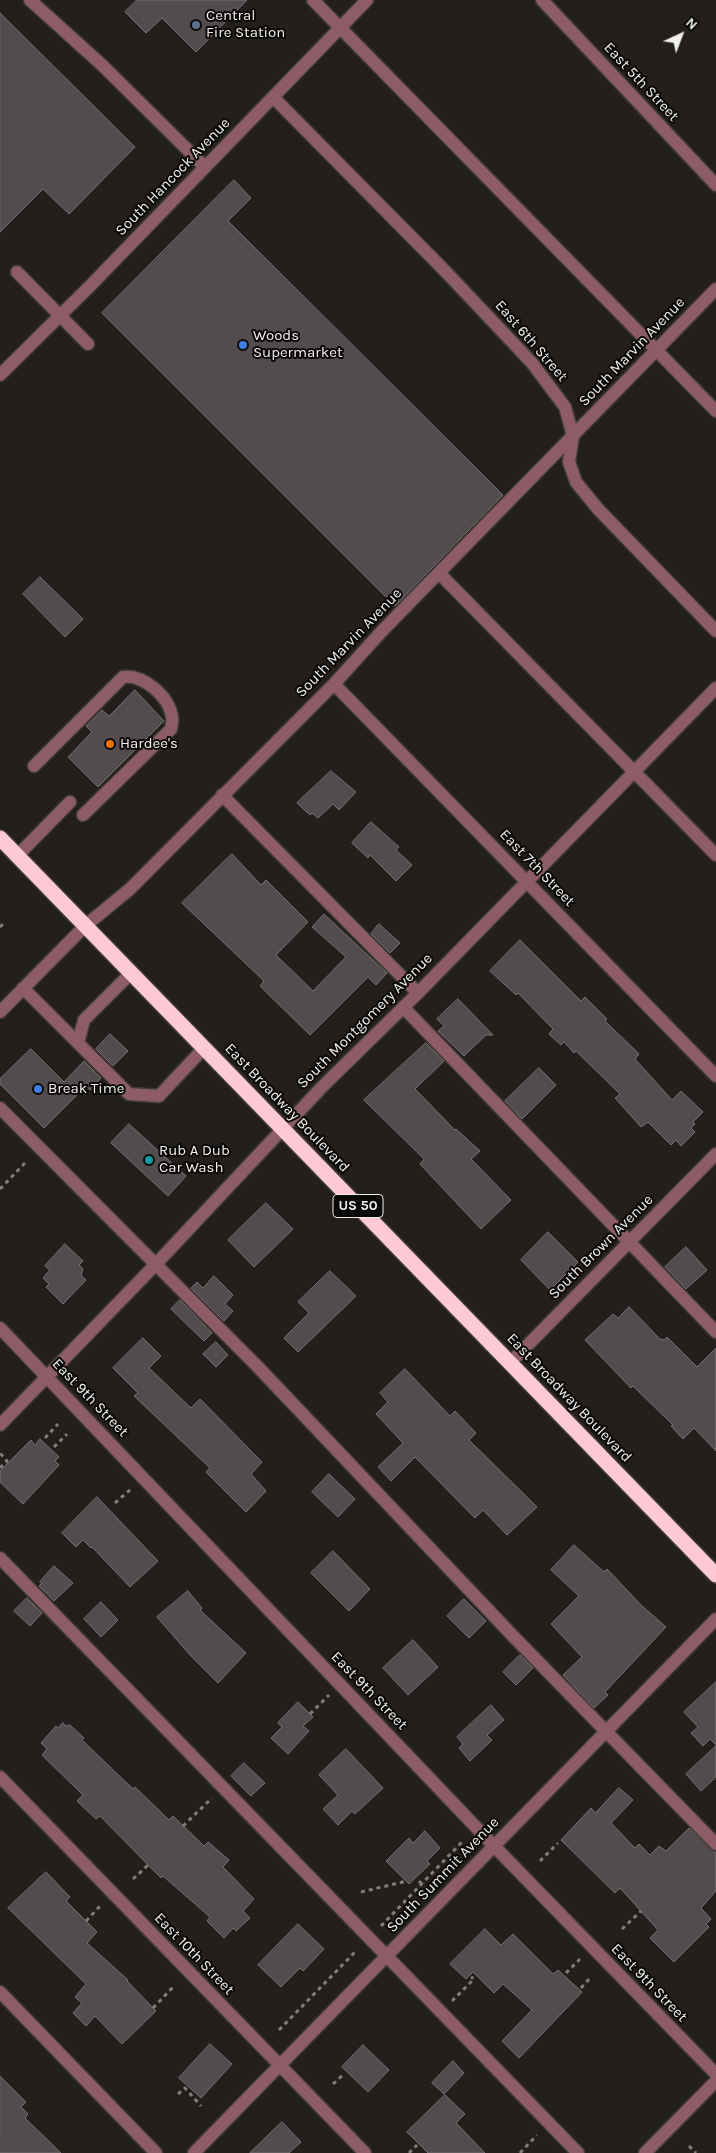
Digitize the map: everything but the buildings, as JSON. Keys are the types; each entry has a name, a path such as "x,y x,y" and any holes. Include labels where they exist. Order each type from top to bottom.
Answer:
{"highway":[{"name":"East Broadway Boulevard","path":"0,838 716,1574"}],"street":[{"path":"30,0 102,65 205,166"},
{"path":"313,0 716,411"},
{"name":"South Hancock Avenue","path":"0,375 61,315 368,0"},
{"name":"East 5th Street","path":"542,0 716,185"},
{"name":"East 6th Street","path":"273,97 447,273 532,363 564,407 573,436 569,462 576,482 598,510 716,631"},
{"path":"18,272 88,344"},
{"name":"South Marvin Avenue","path":"0,1012 85,926 130,889 334,684 439,573 716,289"},
{"path":"439,573 716,855"},
{"path":"34,766 123,677 134,676 149,684 165,702 172,718 171,729 83,815"},
{"name":"East 7th Street","path":"334,684 528,880 716,1076"},
{"name":"South Montgomery Avenue","path":"0,1425 156,1264 282,1128 418,993 716,688"},
{"path":"222,795 418,993"},
{"path":"17,856 70,802"},
{"path":"78,1042 84,1020 131,973"},
{"path":"24,988 128,1094 160,1096 204,1048"},
{"path":"403,1007 716,1332"},
{"path":"0,1108 258,1367 606,1732 716,1844"},
{"name":"South Brown Avenue","path":"510,1363 716,1154"},
{"name":"East 9th Street","path":"0,1328 494,1846 716,2074"},
{"path":"0,1558 578,2153"},
{"name":"South Summit Avenue","path":"194,2153 716,1619"},
{"name":"East 10th Street","path":"0,1777 364,2153"},
{"path":"0,1992 156,2153"},
{"path":"646,2153 716,2081"}],"path":[{"path":"0,927 5,922"},
{"path":"0,1189 25,1163"},
{"path":"45,1438 58,1424"},
{"path":"54,1447 67,1434"},
{"path":"0,1453 7,1460 0,1468"},
{"path":"310,1714 340,1685"},
{"path":"184,1826 223,1787"},
{"path":"540,1861 558,1843"},
{"path":"133,1879 148,1865"},
{"path":"361,1892 406,1881"},
{"path":"86,1921 113,1894"},
{"path":"622,1929 641,1911"},
{"path":"566,1973 582,1957"},
{"path":"440,2012 474,1979 471,1976"},
{"path":"580,1988 591,1977"},
{"path":"153,2008 175,1986"},
{"path":"333,2084 344,2074"},
{"path":"178,2094 185,2088 201,2106"},
{"path":"520,2153 541,2130"},
{"path":"409,2153 417,2145"},
{"path":"689,2146 696,2153"}],"place":[{"name":"Central Fire Station","path":"196,25"},
{"name":"Woods Supermarket","path":"243,345"},
{"name":"Hardee's","path":"110,744"},
{"name":"Break Time","path":"38,1089"},
{"name":"Rub A Dub Car Wash","path":"149,1160"}]}
